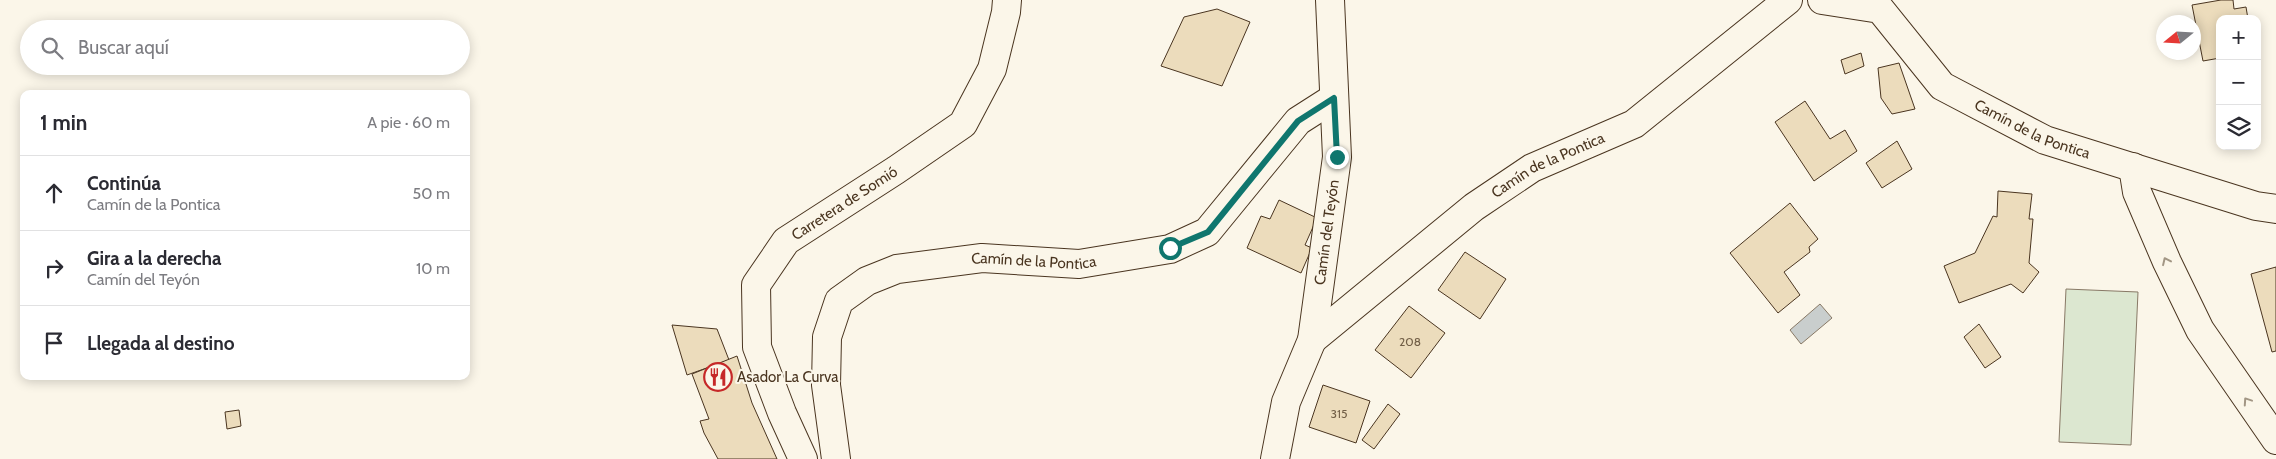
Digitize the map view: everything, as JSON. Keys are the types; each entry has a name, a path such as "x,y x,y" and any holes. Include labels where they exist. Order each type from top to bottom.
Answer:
{"street":[{"name":"Carretera de Somió","path":"803,459 782,413 757,347 756,284 786,241 963,124 992,69 1006,12 1006,0"},
{"name":"Camín del Teyón","path":"1275,459 1286,402 1312,340 1337,157 1330,0"},
{"name":"Camín de la Pontica","path":"1312,340 1474,207 1532,168 1634,124 1788,0"},
{"name":"Camín de la Pontica","path":"1822,0 1880,9 1942,86 2044,140 2256,206 2276,209"},
{"name":"Camín de la Pontica","path":"836,459 826,386 827,337 839,301 867,280 897,268 982,258 1079,264 1170,248 1208,232 1298,121 1334,98"},
{"path":"2133,168 2137,192 2166,262 2200,330 2276,440"}],"green space":[{"path":"2066,289 2138,292 2131,445 2059,442"}],"shaded area":[{"path":"1820,304 1832,318 1801,344 1790,330"}],"building":[{"path":"2233,0 2234,9 2246,7 2247,15 2216,15 2216,59 2203,61 2201,51 2201,15 2194,15 2192,5"},
{"path":"1217,9 1250,22 1222,86 1161,66 1184,17"},
{"path":"1861,53 1864,66 1845,74 1841,60"},
{"path":"1899,63 1915,109 1892,114 1881,98 1878,68"},
{"path":"1805,101 1830,139 1845,130 1857,151 1814,181 1775,122"},
{"path":"1897,141 1912,169 1882,188 1866,163"},
{"path":"1998,191 2032,194 2029,219 2033,219 2029,263 2039,272 2023,293 2011,284 1959,303 1944,266 1975,253 1993,216 1997,217"},
{"path":"1279,200 1317,218 1305,245 1312,248 1301,273 1247,248 1261,216 1270,219"},
{"path":"1790,203 1818,239 1809,247 1810,252 1784,272 1800,295 1778,313 1730,253"},
{"path":"1465,252 1506,279 1480,319 1438,290"},
{"path":"2276,267 2276,351 2272,352 2251,274"},
{"path":"1409,306 1445,333 1411,378 1375,350"},
{"path":"1979,324 2001,357 1985,368 1964,337"},
{"path":"672,325 717,329 729,360 687,375"},
{"path":"737,356 752,403 777,459 718,459 704,433 700,421 709,419 692,374"},
{"path":"1323,385 1370,401 1356,443 1309,427"},
{"path":"1388,404 1400,414 1374,449 1362,440"},
{"path":"239,410 241,426 227,429 225,412"}],"place":[{"name":"Asador La Curva","path":"718,377"}],"route":[{"path":"1170,248 1208,232 1298,121 1334,98 1337,157"}]}
